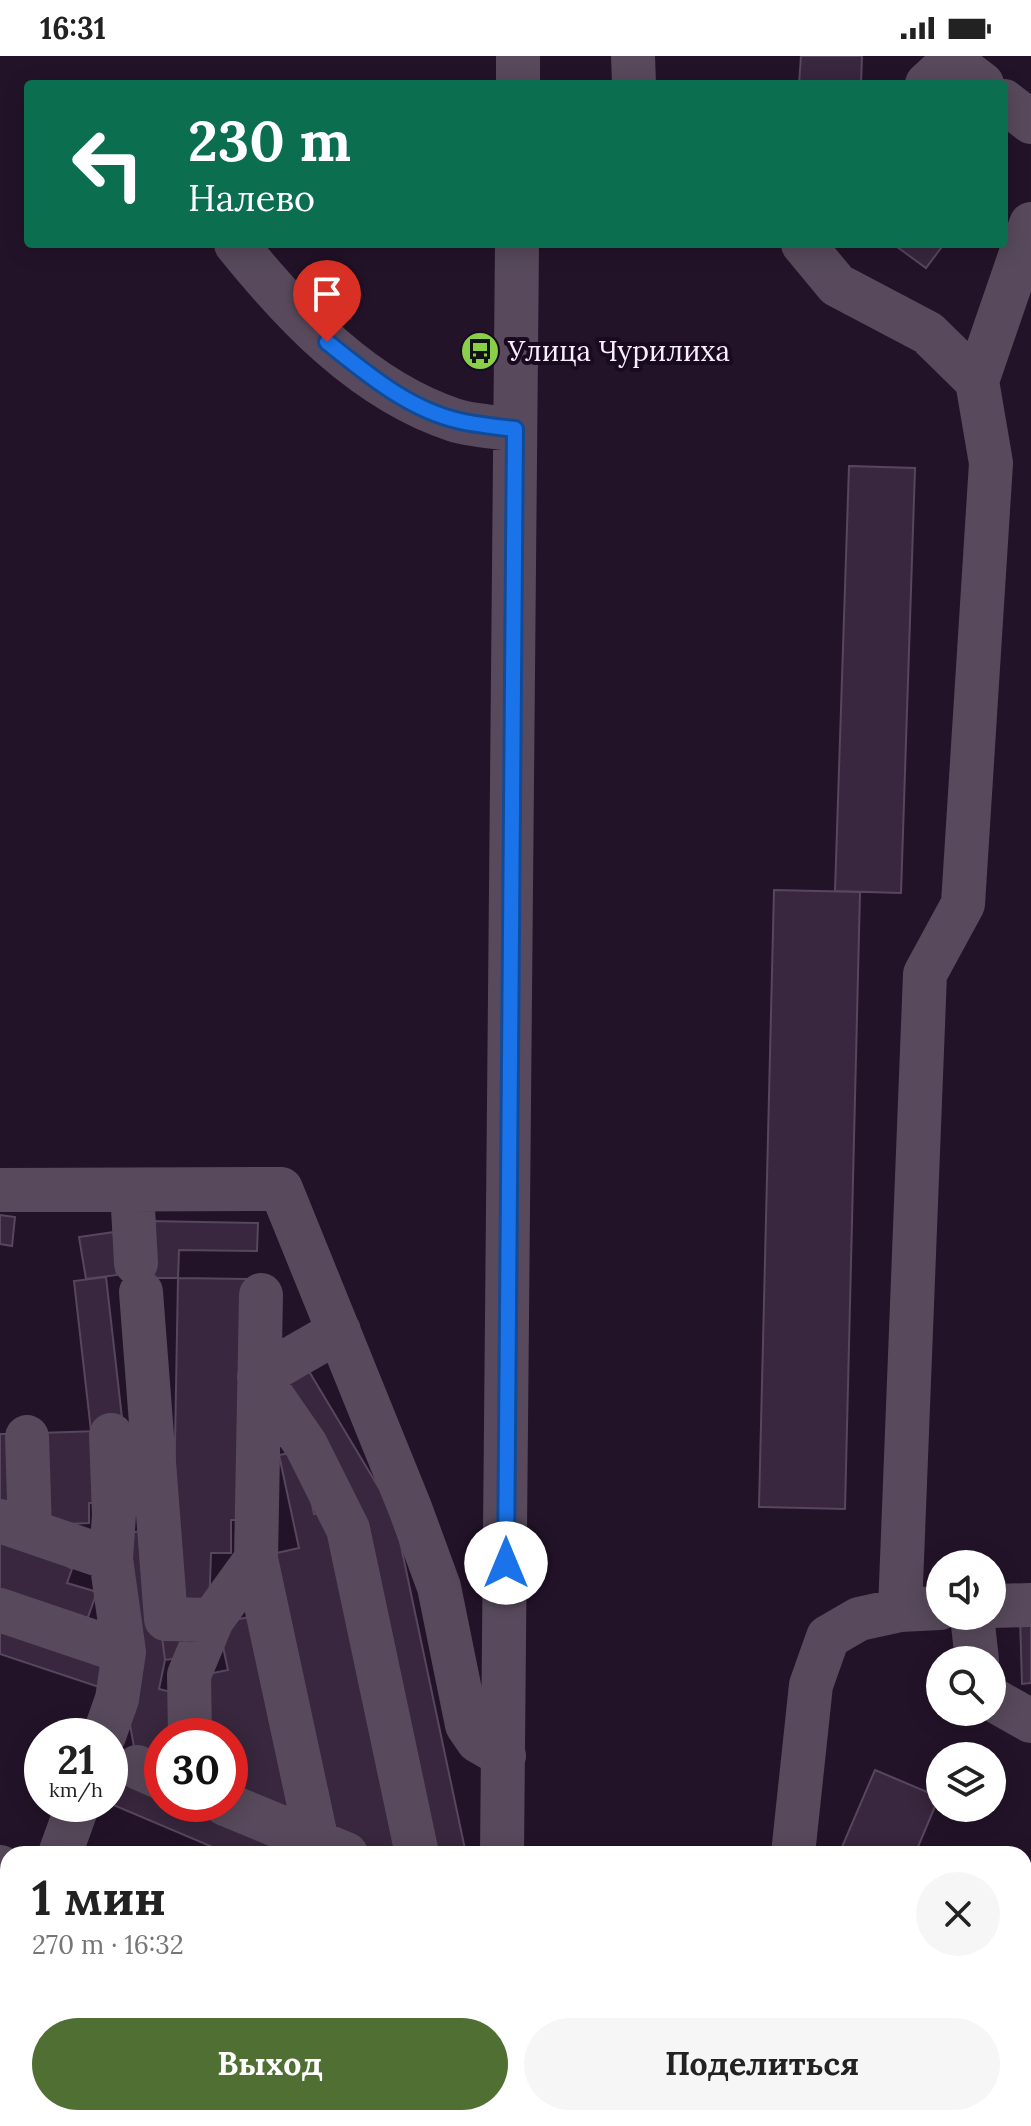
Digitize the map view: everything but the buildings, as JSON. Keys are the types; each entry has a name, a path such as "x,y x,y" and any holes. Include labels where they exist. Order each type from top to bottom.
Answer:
{"street":[{"path":"518,56 518,80"},
{"path":"633,56 634,80"},
{"path":"931,80 952,61 977,80"},
{"path":"1008,104 1031,122"},
{"path":"794,1846 811,1685 828,1637 859,1619 920,1609 925,974 963,904 991,463 977,381 1031,224"},
{"path":"239,248 286,302 327,342 370,376 413,403 457,421 515,429"},
{"path":"502,1846 517,248"},
{"path":"806,248 837,285 928,333 977,381"},
{"path":"0,1190 281,1189 439,1587 467,1725 478,1741 504,1756"},
{"path":"132,1190 166,1619 212,1620"},
{"path":"261,1295 256,1559 330,1846"},
{"path":"259,1377 339,1331"},
{"path":"259,1377 306,1445 348,1529 415,1846"},
{"path":"110,1718 117,1699 124,1652 111,1559 114,1515 111,1435"},
{"path":"27,1437 15,1526 111,1559"},
{"path":"190,1718 189,1675 212,1620 256,1559"},
{"path":"1006,1606 1031,1605"},
{"path":"0,1610 124,1652"},
{"path":"1006,1707 1031,1721"},
{"path":"248,1814 326,1846"},
{"path":"63,1846 72,1822"}],"place":[{"name":"Улица Чурилиха","path":"480,351"}],"route":[{"path":"327,342 370,376 413,403 457,421 515,429 506,1563"}]}
